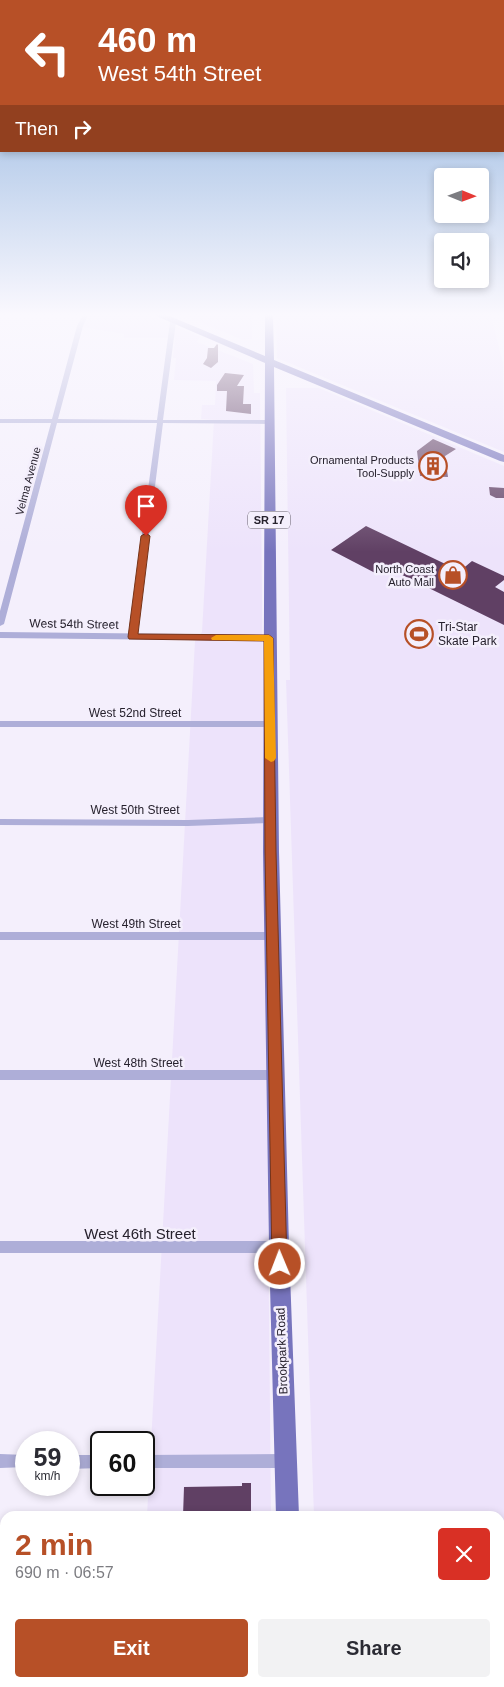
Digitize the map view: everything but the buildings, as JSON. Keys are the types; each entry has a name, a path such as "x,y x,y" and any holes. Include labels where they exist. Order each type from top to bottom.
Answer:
{"main road":[{"name":"Brookpark Road","path":"270,394 270,820 279,1247 288,1511"},
{"path":"348,394 504,459"}],"street":[{"name":"Velma Avenue","path":"0,624 61,394"},
{"path":"132,637 164,394"},
{"path":"0,421 270,422"},
{"name":"West 54th Street","path":"0,635 269,638"},
{"name":"West 52nd Street","path":"0,724 271,724"},
{"name":"West 50th Street","path":"0,822 188,823 270,820"},
{"name":"West 49th Street","path":"0,936 273,936"},
{"name":"West 48th Street","path":"0,1075 276,1076"},
{"name":"West 46th Street","path":"0,1247 279,1247"},
{"path":"0,1461 15,1461"},
{"path":"155,1462 286,1461"}],"shaded area":[{"path":"215,394 260,394 271,1511 147,1511 148,1496 155,1496 155,1431 152,1431 195,641 202,632 214,420 201,419 202,405 215,405"},
{"path":"286,394 333,394 504,466 504,1511 314,1511 286,680 290,680"},
{"path":"363,394 503,394 504,452"}],"slow traffic":[{"path":"216,638 269,638 271,758"}],"place":[{"name":"Ornamental Products Tool-Supply","path":"433,466"},
{"name":"North Coast Auto Mall","path":"453,575"},
{"name":"Tri-Star Skate Park","path":"419,634"}],"route":[{"path":"146,536 132,637 269,638 271,724 270,820 280,1264"}]}
